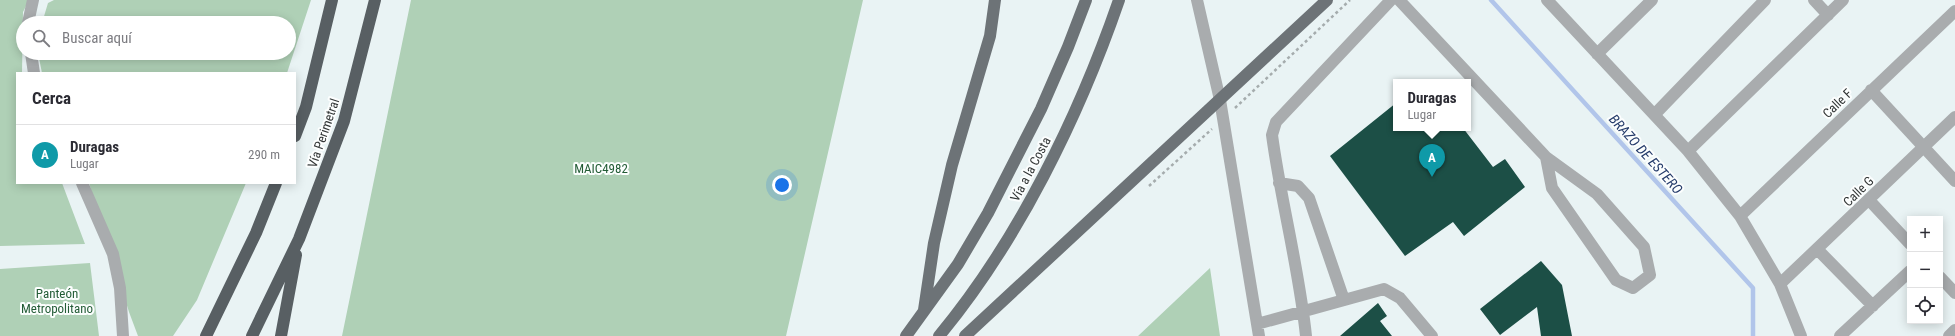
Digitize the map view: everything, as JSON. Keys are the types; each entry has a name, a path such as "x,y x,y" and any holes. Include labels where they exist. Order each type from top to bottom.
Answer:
{"highway":[{"name":"Vía Perimetral","path":"296,133 306,107 332,0"},
{"name":"Vía Perimetral","path":"252,336 299,239 344,121 375,0"},
{"path":"206,336 256,233 276,184"},
{"path":"281,336 299,239"}],"main road":[{"path":"924,313 934,243 952,165 990,36 995,0"},
{"name":"Vía a la Costa","path":"906,336 958,264 991,206 1041,109 1068,47 1086,0"},
{"name":"Vía a la Costa","path":"939,336 956,316 1017,225 1067,130 1103,46 1119,0"},
{"path":"965,336 1327,0"}],"street":[{"path":"30,16 33,0"},
{"path":"1197,0 1220,100 1258,330 1304,312 1384,289 1392,292 1400,298 1432,336"},
{"path":"1306,336 1304,312 1279,183 1272,135 1276,122 1391,0"},
{"path":"1399,0 1546,156 1597,194 1644,247 1650,275 1633,288 1616,280 1552,188 1546,156"},
{"path":"1547,0 1655,114 1688,151 1740,216 1780,284 1801,336"},
{"path":"1597,54 1652,0"},
{"path":"1655,114 1766,0"},
{"path":"1814,0 1828,15"},
{"path":"1688,151 1729,109 1843,0"},
{"name":"Calle F","path":"1740,216 1955,11"},
{"path":"32,60 34,72"},
{"path":"1871,90 1955,181"},
{"name":"Calle G","path":"1780,284 1955,117"},
{"path":"1279,183 1298,186 1309,198 1344,300"},
{"path":"82,184 113,254 120,288 123,336"},
{"path":"1869,200 1907,241"},
{"path":"1817,249 1874,306"},
{"path":"1840,336 1907,274"},
{"path":"1943,280 1955,293"},
{"path":"1949,336 1955,330"}],"green space":[{"path":"0,0 29,0 23,12 23,16 16,16 16,60 22,60 22,72 16,72 16,184 62,184 85,244 0,246"},
{"path":"54,0 311,0 296,46 296,16 44,16 48,3"},
{"name":"MAIC4982","path":"411,0 863,0 786,336 342,336"},
{"path":"39,60 291,60 287,72 42,72"},
{"path":"89,184 246,184 197,300 173,336 138,336 129,312"},
{"name":"Panteón Metropolitano","path":"90,263 99,336 0,336 0,269"},
{"path":"1210,268 1220,336 1138,336"}],"building":[{"path":"1393,105 1393,131 1465,131 1493,167 1505,159 1525,187 1464,236 1453,222 1405,256 1330,156"},
{"path":"1541,261 1562,285 1572,336 1541,336 1537,307 1500,335 1480,309"},
{"path":"1378,303 1387,316 1380,321 1392,336 1340,336"}],"waterway":[{"name":"BRAZO DE ESTERO","path":"1491,0 1753,288 1753,336"}],"place":[{"name":"Duragas","path":"1432,177"}]}
